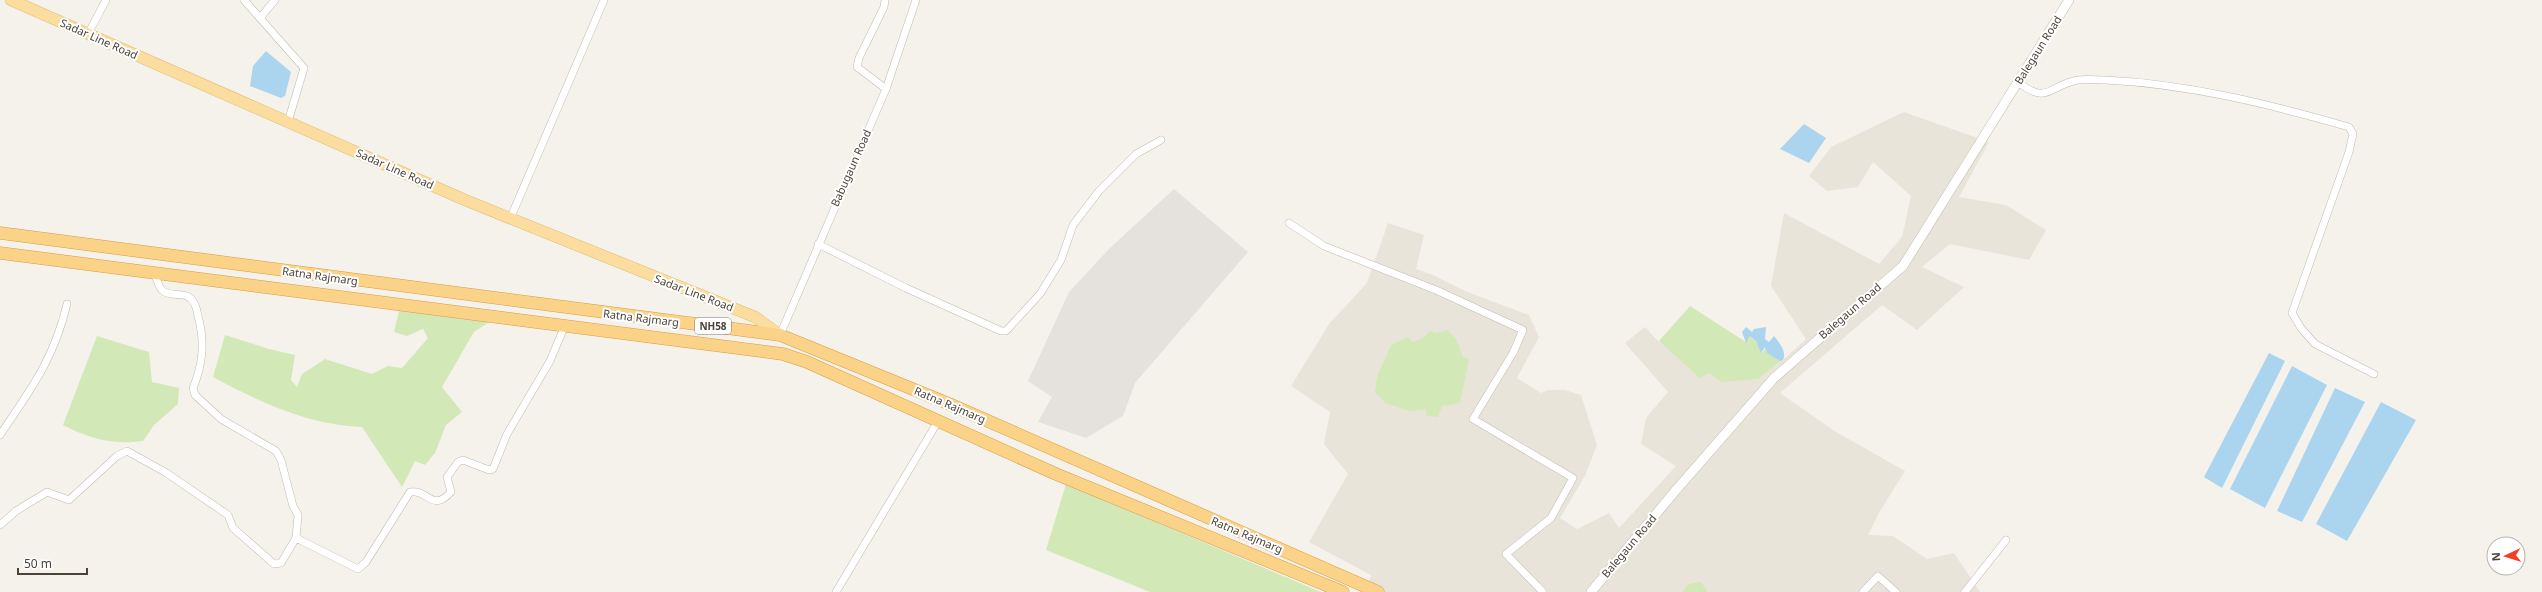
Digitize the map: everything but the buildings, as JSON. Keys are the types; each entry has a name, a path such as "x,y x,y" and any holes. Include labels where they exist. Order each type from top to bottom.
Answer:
{"highway":[{"name":"Ratna Rajmarg","path":"0,233 780,335 798,340 948,403 1378,592"},
{"name":"Ratna Rajmarg","path":"0,253 151,271 557,326 783,354 807,362 1056,474 1343,592"}],"main road":[{"name":"Sadar Line Road","path":"11,0 510,219 755,317 780,335"}],"street":[{"path":"88,34 106,0"},
{"path":"244,0 304,68 288,122"},
{"path":"260,18 275,0"},
{"path":"510,219 604,0"},
{"path":"885,0 884,7 857,67 886,89"},
{"name":"Babugaun Road","path":"780,335 886,89 916,0"},
{"name":"Balegaun Road","path":"1591,592 1676,490 1774,378 1903,266 2069,0"},
{"path":"2018,82 2031,93 2043,94 2078,80 2170,86 2224,94 2349,127 2353,134 2349,152 2292,313 2301,328 2315,344 2374,374"},
{"path":"818,244 913,291 1001,331 1006,331 1040,294 1061,260 1073,225 1099,191 1136,154 1161,140"},
{"path":"1288,223 1324,246 1436,290 1523,330 1513,353 1473,419 1573,478 1551,518 1506,554 1543,592"},
{"path":"0,525 21,508 48,492 69,500 117,456 127,451 165,472 228,515 233,528 274,564 281,563 296,538 298,515 293,506 281,460 276,451 221,419 195,395 193,388 199,373 203,347 195,304 183,294 164,292 160,287 158,278 151,271"},
{"path":"0,435 42,374 60,336 67,304"},
{"path":"296,538 358,569 366,562 401,502 410,492 414,491 436,502 441,500 451,492 447,478 458,462 463,460 489,470 493,469 507,434 550,361 563,330 557,326"},
{"path":"836,592 937,423 931,419"},
{"path":"1965,592 2006,540"},
{"path":"1863,592 1878,576 1896,592"}],"shaded area":[{"path":"1904,112 1989,142 1959,197 2006,205 2046,230 2029,260 1950,244 1922,267 1964,287 1917,330 1882,305 1780,393 1836,432 1905,471 1880,511 1868,535 1893,536 1927,559 1954,553 1980,592 1366,592 1371,575 1309,542 1348,474 1324,444 1330,412 1291,386 1329,324 1367,283 1388,223 1424,235 1416,269 1433,275 1465,291 1529,315 1539,337 1517,378 1541,393 1548,390 1565,390 1581,395 1597,445 1585,476 1560,518 1577,529 1609,513 1619,528 1676,466 1641,444 1646,418 1668,392 1625,343 1645,327 1659,342 1709,373 1783,360 1806,339 1771,286 1784,213 1879,264 1902,237 1911,196 1873,162 1858,187 1827,191 1809,176 1831,147"},
{"path":"1174,189 1248,252 1135,383 1123,416 1086,438 1038,422 1052,397 1028,381 1069,292 1109,249"}],"green space":[{"path":"1690,306 1746,342 1750,336 1756,341 1762,353 1766,347 1768,353 1780,361 1758,379 1721,382 1710,373 1700,378 1659,341"},
{"path":"400,307 491,321 474,332 442,387 462,412 446,425 435,453 425,465 415,461 402,487 362,427 322,422 284,411 213,377 225,335 269,349 295,355 291,380 297,387 302,374 325,359 372,374 388,366 402,368 428,338 423,329 407,336 394,332"},
{"path":"1447,330 1456,339 1463,357 1469,359 1460,403 1442,406 1438,417 1426,416 1426,409 1408,411 1386,403 1375,392 1377,377 1391,345 1408,337 1413,342 1422,339 1430,331 1437,333"},
{"path":"97,336 149,352 152,382 179,388 178,404 154,425 143,441 122,442 102,440 83,434 63,425"},
{"path":"1066,484 1321,592 1150,592 1046,550"},
{"path":"1701,582 1708,592 1682,592 1689,584"}],"water":[{"path":"266,51 291,72 285,96 281,98 250,86 253,66"},
{"path":"1804,124 1826,138 1809,163 1780,149"},
{"path":"1746,327 1752,332 1754,329 1766,327 1765,339 1769,342 1774,336 1781,345 1784,354 1783,360 1780,361 1767,353 1765,347 1761,353 1756,341 1750,336 1746,343 1742,332"},
{"path":"2269,353 2285,361 2222,488 2204,477"},
{"path":"2292,366 2327,385 2265,508 2230,489"},
{"path":"2335,388 2365,402 2302,522 2277,511"},
{"path":"2381,402 2416,420 2347,541 2316,524"}]}
